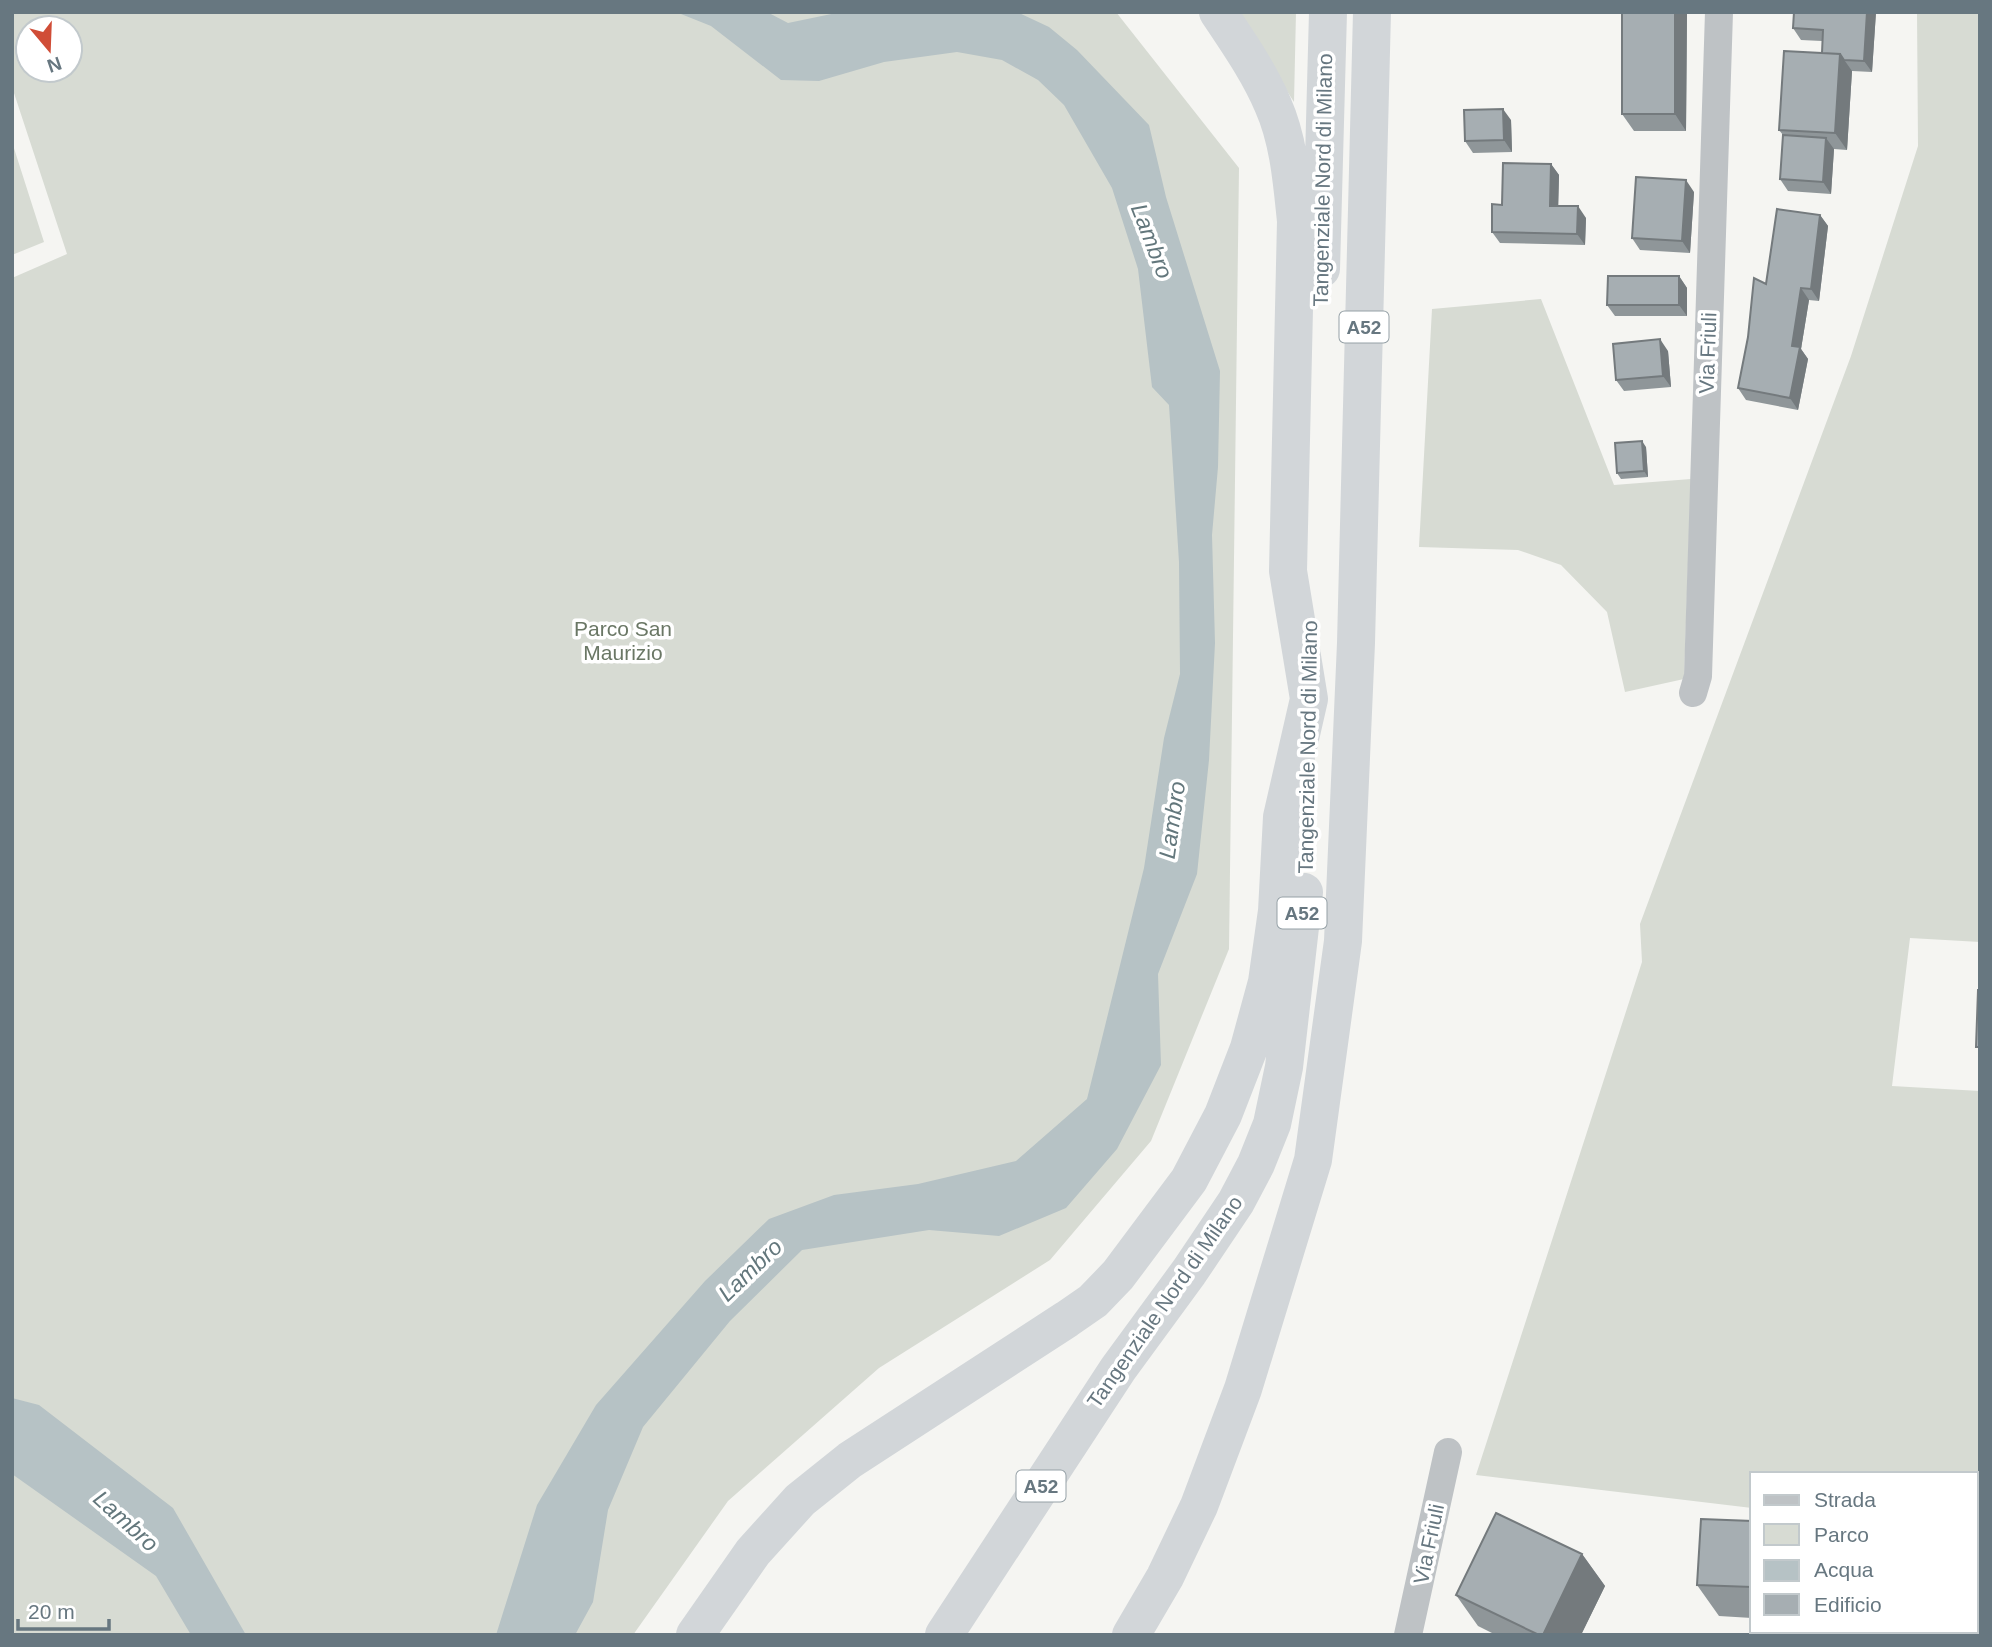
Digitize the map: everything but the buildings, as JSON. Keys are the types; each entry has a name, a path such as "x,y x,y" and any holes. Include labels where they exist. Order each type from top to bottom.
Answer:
{"highway":[{"path":"695,1635 753,1552 800,1500 850,1460 1093,1301 1154,1231 1189,1180 1228,1104 1250,1048 1267,982 1277,911 1282,817 1309,699 1288,571 1296,221 1291,166 1274,106 1248,57 1218,12"},
{"name":"Tangenziale Nord di Milano","path":"944,1635 1118,1368 1205,1249 1256,1164 1272,1124 1284,1067 1298,958 1305,868 1328,12"},
{"name":"Tangenziale Nord di Milano","path":"1131,1635 1165,1577 1199,1507 1243,1389 1313,1160 1343,941 1356,643 1372,12"}],"street":[{"name":"Via Friuli","path":"1693,693 1698,676 1719,12"},
{"name":"Via Friuli","path":"1408,1635 1448,1452"}],"green space":[{"name":"Parco San Maurizio","path":"12,12 1116,12 1239,168 1229,949 1151,1141 1050,1260 879,1368 728,1501 633,1635 12,1635 12,278 67,254 12,87"},
{"path":"1236,12 1296,12 1294,102"},
{"path":"1917,12 1980,12 1980,942 1910,938 1892,1086 1980,1091 1980,1535 1978,1472 1750,1472 1750,1508 1476,1475 1642,962 1640,924 1851,356 1918,146"},
{"path":"12,142 44,242 12,255"},
{"path":"1541,299 1614,485 1691,479 1684,679 1625,692 1607,612 1561,565 1518,550 1419,547 1432,309"}],"water":[{"name":"Lambro","path":"676,12 767,12 788,23 841,12 1017,12 1049,27 1077,50 1149,125 1166,197 1220,371 1218,467 1212,535 1215,643 1209,760 1197,874 1158,974 1161,1065 1117,1149 1066,1208 999,1236 929,1230 802,1250 730,1321 643,1427 608,1510 593,1602 575,1635 496,1635 537,1505 596,1405 705,1281 769,1219 834,1195 918,1184 1016,1161 1087,1099 1144,868 1164,738 1180,674 1179,562 1169,405 1152,387 1138,269 1112,188 1064,105 1038,80 1002,60 957,52 884,62 819,81 781,80 711,26"},
{"name":"Lambro","path":"12,1398 39,1405 173,1508 246,1635 191,1635 156,1576 12,1474"}]}
